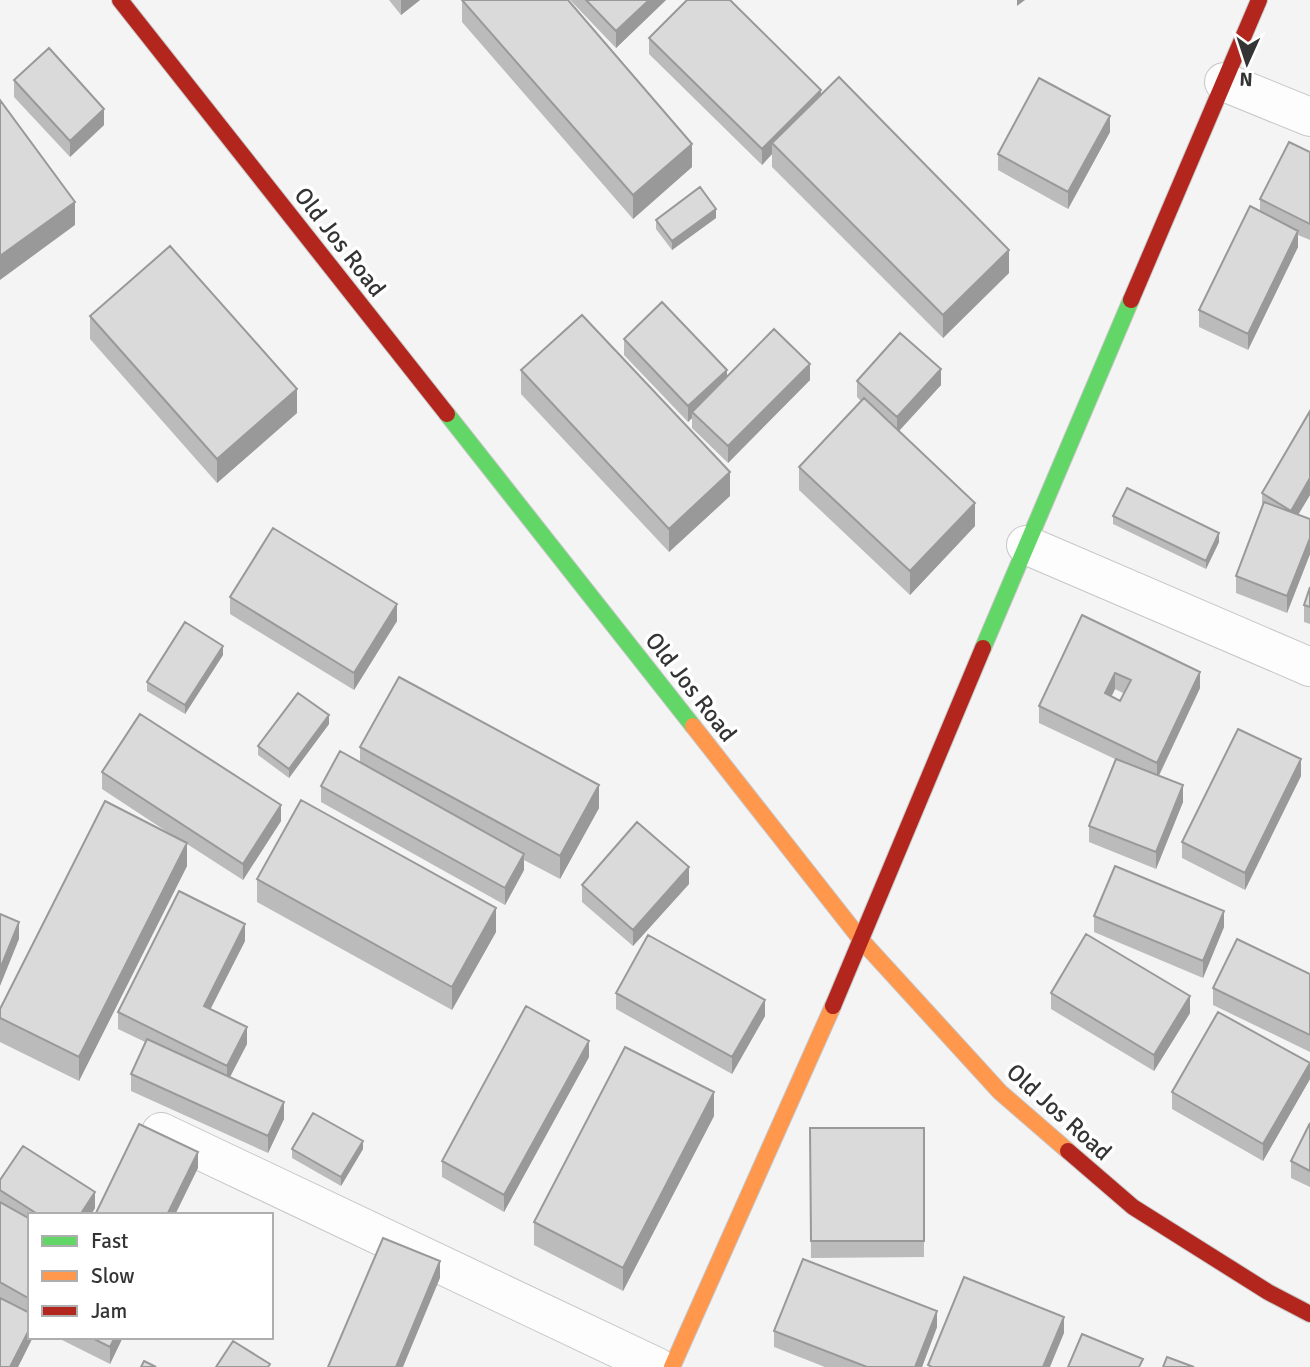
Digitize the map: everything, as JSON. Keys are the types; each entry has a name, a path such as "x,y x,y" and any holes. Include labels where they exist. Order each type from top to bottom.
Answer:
{"main road":[{"name":"Old Jos Road","path":"120,0 862,941 1000,1093 1133,1207 1268,1292 1310,1314"},
{"path":"672,1367 862,941 1026,545 1259,0"}],"street":[{"path":"1224,82 1310,117"},
{"path":"1026,545 1310,667"},
{"path":"161,1132 657,1367"}],"building":[{"path":"462,0 568,0 692,144 633,195"},
{"path":"586,0 649,0 616,31"},
{"path":"687,0 730,0 821,90 762,149 649,38"},
{"path":"49,48 104,109 70,141 14,80"},
{"path":"839,77 1009,250 943,315 772,143"},
{"path":"1039,78 1110,116 1068,192 998,154"},
{"path":"0,100 75,202 0,256"},
{"path":"1289,142 1310,152 1310,224 1260,199"},
{"path":"700,187 716,209 672,241 656,220"},
{"path":"1250,206 1298,231 1248,334 1199,310"},
{"path":"170,246 297,389 217,459 90,316"},
{"path":"662,302 727,370 688,406 624,339"},
{"path":"582,315 730,472 669,529 521,370"},
{"path":"774,329 810,364 728,446 692,412"},
{"path":"900,333 941,369 897,417 857,381"},
{"path":"864,398 975,503 910,571 799,467"},
{"path":"1310,411 1310,478 1291,511 1262,493"},
{"path":"1127,488 1219,533 1206,561 1113,516"},
{"path":"1264,502 1310,519 1310,538 1287,596 1236,576"},
{"path":"273,528 397,604 354,673 230,597"},
{"path":"1310,587 1310,607 1304,605"},
{"path":"1082,615 1200,672 1157,763 1039,706","holes":["1115,673 1131,680 1120,701 1105,693"]},
{"path":"185,622 223,646 185,705 147,682"},
{"path":"399,677 599,785 560,856 360,747"},
{"path":"298,693 329,715 289,769 258,746"},
{"path":"140,714 281,805 243,864 102,772"},
{"path":"1238,729 1301,759 1245,873 1182,842"},
{"path":"340,751 524,854 505,888 321,786"},
{"path":"1116,759 1183,785 1156,852 1089,826"},
{"path":"301,800 496,908 452,987 257,879"},
{"path":"105,801 187,843 79,1057 0,1018 0,1009"},
{"path":"637,822 689,867 633,930 582,885"},
{"path":"1115,866 1224,911 1203,961 1094,916"},
{"path":"179,891 245,924 204,1006 247,1027 227,1066 118,1012"},
{"path":"0,914 19,922 0,969"},
{"path":"1086,934 1190,996 1154,1055 1051,993"},
{"path":"648,935 765,1000 732,1057 616,993"},
{"path":"1237,939 1310,974 1310,1035 1213,988"},
{"path":"526,1006 589,1041 504,1195 442,1161"},
{"path":"1218,1012 1310,1063 1263,1144 1172,1092"},
{"path":"147,1039 284,1102 268,1136 131,1074"},
{"path":"625,1047 714,1092 623,1268 534,1222"},
{"path":"313,1113 363,1141 341,1177 292,1149"},
{"path":"1310,1123 1310,1171 1291,1161"},
{"path":"139,1124 198,1152 168,1213 96,1213"},
{"path":"810,1128 924,1128 924,1241 811,1241"},
{"path":"23,1146 95,1192 81,1213 36,1213 0,1190 0,1180"},
{"path":"0,1202 28,1218 28,1298 0,1282"},
{"path":"383,1238 440,1261 396,1367 328,1367"},
{"path":"803,1259 937,1311 915,1367 867,1367 774,1331"},
{"path":"964,1277 1064,1317 1043,1367 928,1365"},
{"path":"0,1298 28,1312 28,1332 10,1367 0,1367"},
{"path":"1082,1334 1143,1359 1139,1367 1068,1367"},
{"path":"94,1339 114,1339 110,1347"},
{"path":"233,1341 270,1364 268,1367 216,1367"},
{"path":"1167,1357 1194,1367 1163,1367"},
{"path":"144,1361 156,1367 141,1367"}],"traffic: fast":[{"path":"983,648 1131,300"},
{"path":"447,414 693,726"}],"traffic: slow":[{"path":"693,726 862,941 1000,1092 1068,1151"},
{"path":"672,1367 833,1006"}],"traffic: jam":[{"path":"120,0 447,414"},
{"path":"1131,300 1259,0"},
{"path":"833,1006 983,648"},
{"path":"1068,1151 1133,1207 1268,1292 1310,1314"}]}
